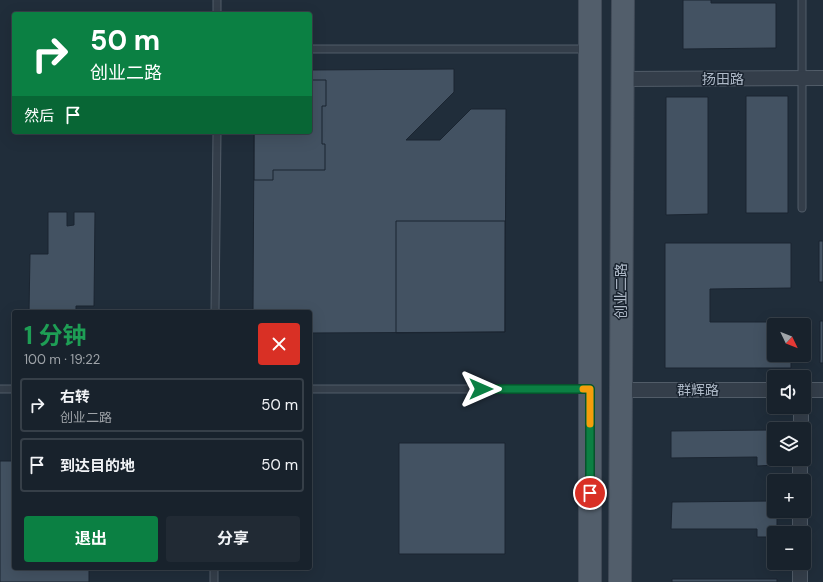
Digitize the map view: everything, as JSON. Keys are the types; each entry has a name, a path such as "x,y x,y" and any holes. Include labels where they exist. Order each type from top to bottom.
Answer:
{"main road":[{"path":"590,0 590,582"},
{"name":"创业二路","path":"620,582 623,0"}],"street":[{"name":"扬田路","path":"622,79 823,78"},
{"name":"群辉路","path":"621,390 767,390"},
{"path":"811,390 823,390"},
{"path":"800,570 800,582"}],"lane":[{"path":"217,0 217,12"},
{"path":"802,0 802,208"},
{"path":"312,49 590,49"},
{"path":"215,310 217,134"},
{"path":"0,389 12,389"},
{"path":"312,389 590,389"},
{"path":"214,570 214,582"}],"building":[{"path":"683,0 711,0 711,3 776,3 776,48 683,49"},
{"path":"454,69 454,92 406,140 440,140 471,109 506,109 505,332 312,333 312,310 253,310 254,134 312,134 312,70"},
{"path":"312,80 326,80 326,106 322,106 322,144 325,144 325,170 273,170 273,180 254,180 254,134 312,134"},
{"path":"746,96 788,96 788,213 746,213"},
{"path":"666,97 708,97 708,214 666,215"},
{"path":"48,212 67,212 67,226 74,225 74,212 95,212 94,306 76,306 76,310 29,310 30,254 48,254"},
{"path":"396,221 505,221 505,332 396,333"},
{"path":"819,241 823,241 823,282 819,282"},
{"path":"665,243 791,243 791,288 710,289 710,322 767,322 767,362 791,362 791,368 665,368"},
{"path":"820,321 823,321 823,363 820,363"},
{"path":"767,430 767,465 757,466 757,457 671,458 671,431"},
{"path":"399,443 505,443 505,554 399,554"},
{"path":"0,461 12,461 12,570 89,570 89,582 0,582"},
{"path":"767,501 767,518 777,518 777,526 767,526 767,537 757,537 757,529 671,529 672,502"},
{"path":"672,579 777,579 777,582 672,582"}],"slow traffic":[{"path":"583,389 590,389 590,424"}],"route":[{"path":"481,389 590,389 590,493"}]}
